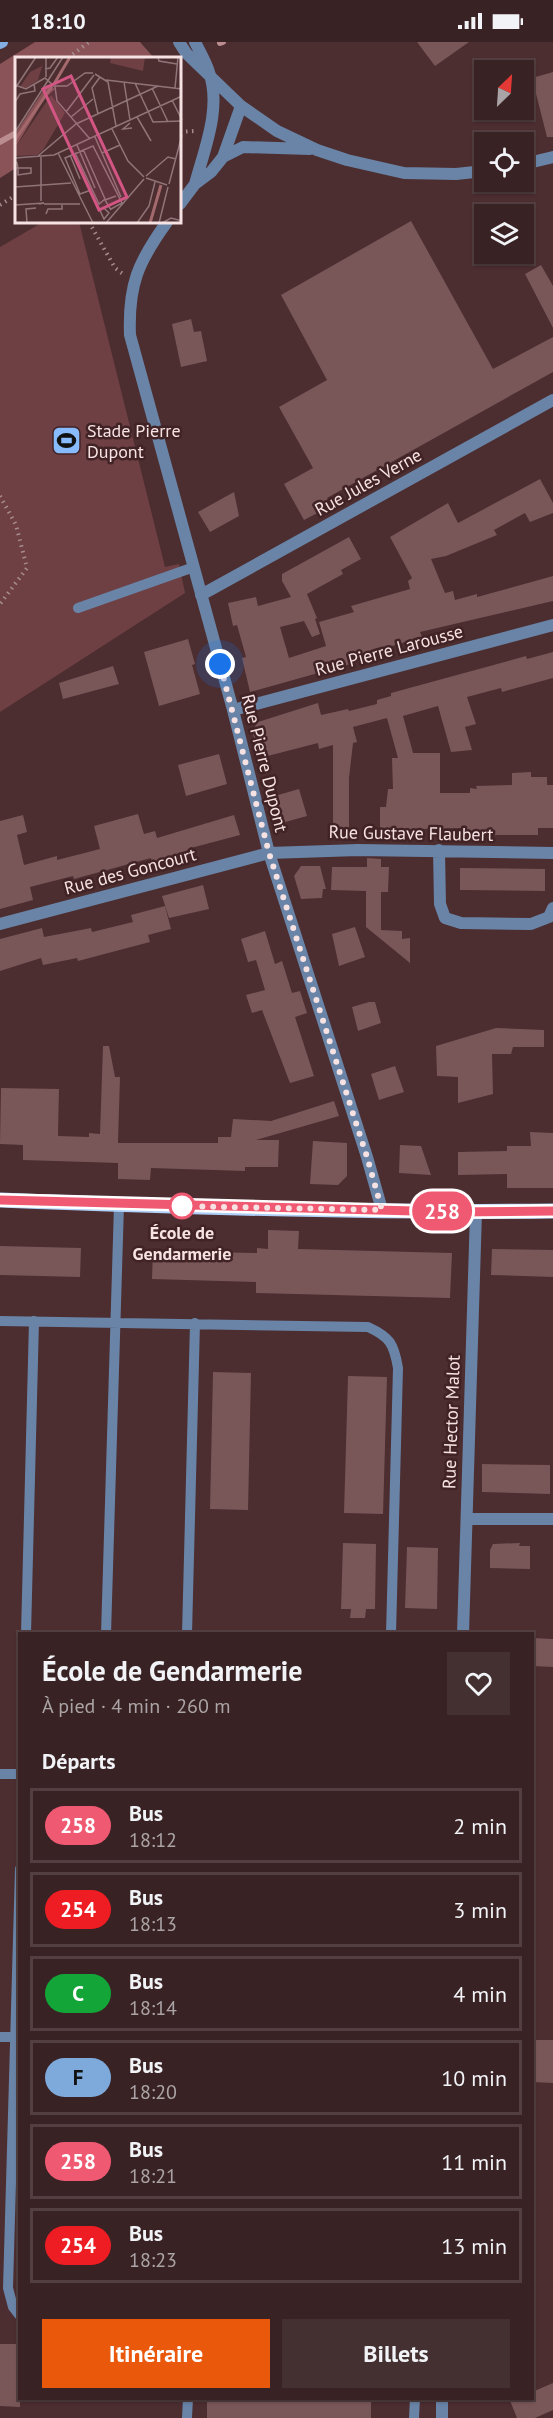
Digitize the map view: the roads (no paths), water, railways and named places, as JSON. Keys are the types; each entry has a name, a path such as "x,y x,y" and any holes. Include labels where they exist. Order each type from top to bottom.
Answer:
{"main road":[{"path":"0,1200 119,1205 476,1212 553,1211"}],"street":[{"path":"179,42 186,53 241,106 277,131 317,150 347,160 404,173 474,172"},
{"path":"195,42 210,74 213,102 208,142 195,184"},
{"path":"182,201 195,184 211,172 223,157 241,106"},
{"path":"223,157 243,147 317,150"},
{"path":"534,162 553,157"},
{"name":"Rue Pierre Dupont","path":"166,224 144,256 134,281 129,306 130,335 233,710 269,853 364,1146 382,1210"},
{"name":"Rue Jules Verne","path":"201,595 553,400"},
{"name":"Rue Pierre Larousse","path":"233,710 553,626"},
{"name":"Rue Gustave Flaubert","path":"269,853 317,850 553,853"},
{"path":"439,850 440,904 445,918 461,923 531,924 552,916"},
{"name":"Rue des Goncourt","path":"0,924 269,853"},
{"name":"Rue Hector Malot","path":"464,1632 476,1212"},
{"path":"467,1519 553,1519"},
{"path":"442,2400 442,2418"}],"lane":[{"path":"78,608 194,567"},
{"path":"106,1632 119,1205"},
{"path":"0,1321 368,1327 384,1335 395,1350 398,1368 391,1632"},
{"path":"26,1632 34,1321"},
{"path":"187,1632 195,1323"},
{"path":"0,1774 18,1774"},
{"path":"16,2311 8,2288 18,1936"},
{"path":"0,2037 15,2037"},
{"path":"0,2306 16,2311"},
{"path":"187,2418 188,2400"},
{"path":"414,2418 415,2400"}],"waterway":[{"path":"0,142 15,134"}],"place":[{"name":"Stade Pierre Dupont","path":"66,440"},
{"name":"École de Gendarmerie","path":"182,1206"}]}
